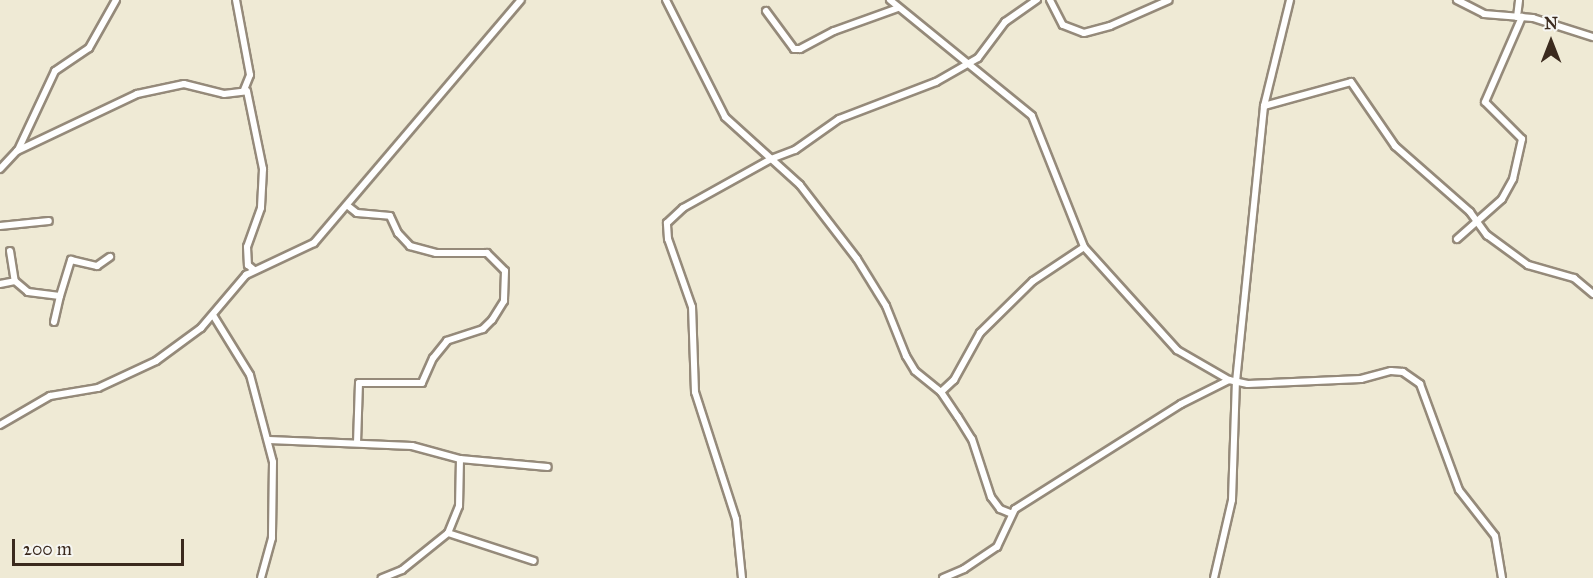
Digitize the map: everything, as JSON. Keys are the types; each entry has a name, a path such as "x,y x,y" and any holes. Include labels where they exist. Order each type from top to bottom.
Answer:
{"street":[{"path":"0,169 17,151 55,71 89,48 116,0"},
{"path":"236,0 250,75 244,90"},
{"path":"0,425 50,396 98,388 125,378 177,346 213,315 254,270 314,243 348,206 521,0"},
{"path":"666,0 725,117 800,185 857,259 886,306 915,371 941,392 972,439 992,497 1000,509 1010,513"},
{"path":"890,0 970,63 1032,116 1084,247 1177,350 1232,381 1263,385 1343,380 1391,371 1411,376 1427,397 1459,490 1493,531 1502,576 1495,578"},
{"path":"742,578 736,519 695,392 692,307 666,230 673,215 771,159 795,150 839,119 936,82 970,63 989,48 1005,22 1037,0"},
{"path":"1050,0 1068,30 1084,33 1110,27 1169,0"},
{"path":"1214,578 1232,500 1232,381 1264,106 1290,0"},
{"path":"1457,0 1484,14 1520,17 1593,38"},
{"path":"1457,239 1478,224 1502,199 1514,179 1522,139 1485,102 1520,17 1519,0"},
{"path":"766,11 794,49 800,49 834,31 898,8"},
{"path":"1264,106 1351,82 1395,146 1470,212 1478,224 1528,265 1574,278 1593,294"},
{"path":"17,151 137,94 184,84 224,94 244,90"},
{"path":"244,90 251,97 263,169 261,208 247,247 246,259 254,270"},
{"path":"348,206 357,213 390,216 398,233 410,246 436,253 487,253 505,271 504,301 492,320 483,329 447,341 433,357 422,383 359,383 357,443"},
{"path":"0,226 49,221"},
{"path":"941,392 954,380 980,333 1033,281 1084,247"},
{"path":"10,251 15,281 28,292 60,296"},
{"path":"54,322 71,260 97,266 110,257"},
{"path":"0,284 15,281"},
{"path":"213,315 250,375 269,440 274,476 272,538 261,578"},
{"path":"943,578 964,569 997,547 1010,513 1181,404 1232,381"},
{"path":"269,440 418,447 460,459 548,467"},
{"path":"382,578 402,570 448,533 459,506 460,459"},
{"path":"448,533 534,561"}]}
